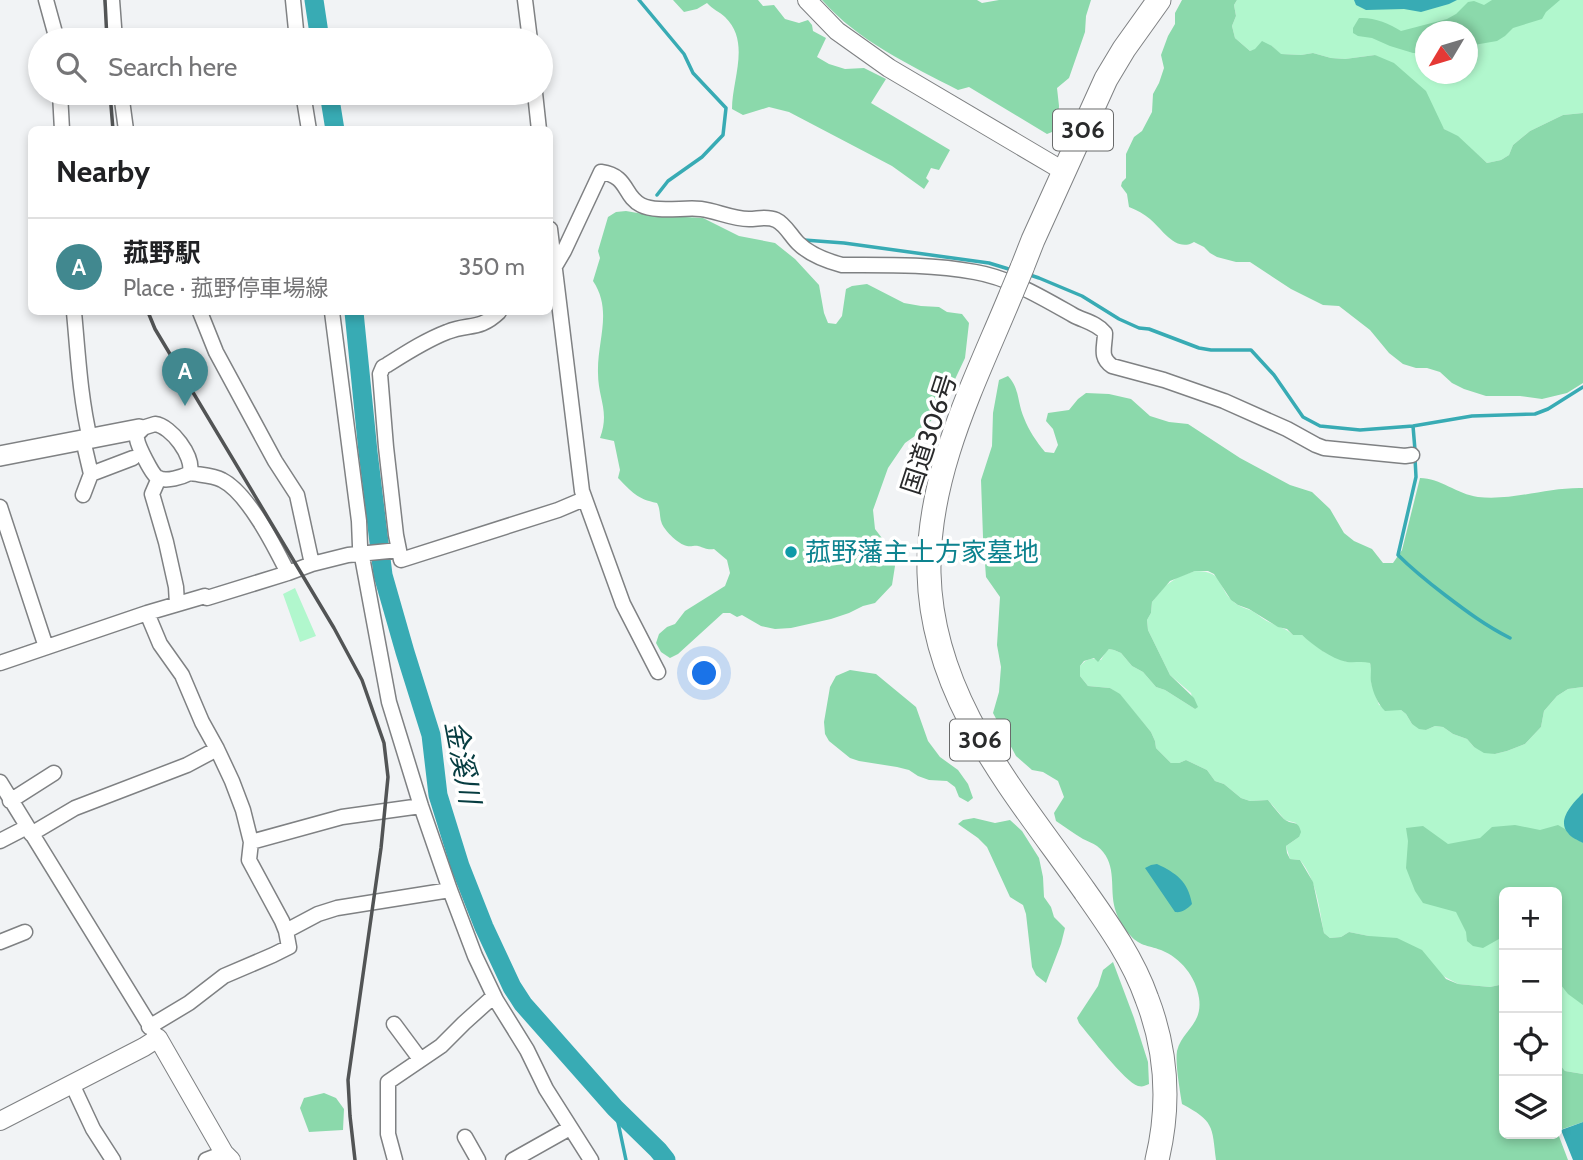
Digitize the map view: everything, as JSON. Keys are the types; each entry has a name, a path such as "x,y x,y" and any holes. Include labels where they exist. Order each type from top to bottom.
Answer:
{"highway":[{"name":"国道306号","path":"1157,1160 1164,1110 1164,1074 1158,1036 1147,999 1129,959 1109,927 1015,793 976,733 955,692 939,646 934,621 929,547 937,490 951,441 1023,268 1106,79 1159,0"}],"main road":[{"path":"0,456 139,429"}],"street":[{"path":"46,0 54,28"},
{"path":"112,0 114,28"},
{"path":"293,0 296,28"},
{"path":"525,0 528,28"},
{"path":"807,0 837,31 879,61 1065,172"},
{"path":"61,105 62,126"},
{"path":"123,105 125,126"},
{"path":"305,105 308,126"},
{"path":"536,105 539,126"},
{"path":"553,268 601,172 611,174 621,180 637,202 647,207 701,209 746,219 775,219 802,247 842,265 967,271 1004,281 1041,296 1100,327 1105,333 1102,351 1106,362 1112,366 1164,380 1224,401 1324,448 1412,455"},
{"path":"553,277 584,499 623,604 658,672"},
{"path":"74,315 91,474 83,495"},
{"path":"201,315 216,352 296,495 312,564"},
{"path":"332,315 363,553 389,702 421,806 475,956 540,1078 591,1160"},
{"path":"495,315 483,324 448,331 429,340 381,370 396,549 401,561 584,499"},
{"path":"190,473 190,460 169,429 155,424 139,429 137,442 153,474 159,478 167,479 190,473 217,478 231,485 268,534 288,573"},
{"path":"91,474 133,458"},
{"path":"159,478 152,494 166,542 177,604"},
{"path":"0,507 46,647"},
{"path":"0,663 147,613 205,596 207,598 312,564 396,549"},
{"path":"0,1121 144,1047 153,1033 224,976 289,947 282,921 249,860 251,842 243,810 217,748 202,722 182,676 160,644 147,613"},
{"path":"0,841 75,808 187,765 217,748"},
{"path":"10,801 54,773"},
{"path":"0,782 228,1156 206,1160"},
{"path":"251,842 342,817 421,806"},
{"path":"286,930 337,908 450,890"},
{"path":"0,942 25,932"},
{"path":"396,1160 388,1134 388,1082 441,1046 464,1023 497,998"},
{"path":"394,1024 420,1059"},
{"path":"72,1084 93,1129 113,1160"},
{"path":"513,1160 570,1128"},
{"path":"465,1137 478,1160"}],"green space":[{"path":"673,0 758,0 763,6 774,5 785,19 799,23 808,20 813,31 826,38 817,57 845,69 864,68 886,79 871,103 950,150 939,170 931,168 926,178 929,181 924,189 892,166 789,112 769,107 743,115 732,109 739,49 733,27 707,3 684,12"},
{"path":"822,0 977,0 982,3 999,0 1091,0 1085,32 1069,78 1057,88 1057,130 1047,134 969,87 958,90 886,51 852,28"},
{"path":"1182,0 1237,0 1232,26 1235,38 1250,51 1262,41 1281,54 1313,53 1345,59 1375,55 1394,63 1426,91 1444,129 1458,136 1487,163 1509,155 1513,145 1530,131 1563,115 1583,113 1583,383 1567,393 1542,399 1486,396 1464,389 1440,372 1403,364 1389,353 1370,330 1339,306 1323,305 1291,289 1250,262 1217,257 1194,242 1187,245 1175,242 1148,217 1129,207 1127,194 1121,186 1126,178 1126,154 1134,137 1142,131 1152,112 1153,94 1164,68 1161,55 1175,24 1175,13"},
{"path":"1237,0 1583,0 1583,113 1563,115 1530,131 1513,145 1509,155 1487,163 1458,137 1444,129 1375,55 1345,59 1313,53 1280,54 1272,46 1250,51 1235,38 1232,26 1236,16 1234,5"},
{"path":"1492,0 1560,0 1542,19 1513,28 1497,41 1478,44 1478,21 1439,21 1456,14 1468,2 1484,5"},
{"path":"1359,18 1370,18 1401,31 1415,27 1415,53 1358,36 1353,33 1353,28"},
{"path":"616,212 703,218 739,236 775,243 795,259 819,285 828,323 836,324 842,316 846,289 867,284 904,303 939,307 947,312 962,314 969,323 965,358 941,409 922,431 905,443 888,468 873,510 875,529 891,550 895,566 892,585 875,603 831,619 791,628 761,626 742,615 737,617 723,613 678,654 670,658 661,652 656,643 659,634 675,624 685,611 725,586 730,573 727,560 714,549 687,546 669,534 662,524 657,503 640,497 618,478 620,470 614,441 600,438 604,412 598,382 598,361 603,315 599,292 593,281 608,217"},
{"path":"1008,376 1015,386 1028,427 1045,452 1054,453 1058,445 1053,429 1046,421 1048,413 1069,410 1086,393 1131,399 1150,416 1188,424 1240,458 1290,485 1312,492 1330,509 1344,533 1372,549 1383,563 1393,563 1402,550 1420,478 1435,481 1463,493 1491,498 1583,488 1583,687 1568,689 1557,696 1544,711 1541,727 1525,744 1507,751 1484,753 1467,739 1443,727 1419,729 1401,710 1385,711 1373,690 1370,663 1347,662 1334,658 1302,635 1293,635 1287,629 1278,627 1238,605 1231,600 1214,574 1208,571 1195,571 1170,581 1152,602 1147,620 1148,630 1170,675 1194,698 1198,707 1195,709 1156,687 1143,672 1114,650 1109,649 1098,662 1094,658 1084,661 1080,666 1080,676 1088,686 1110,688 1120,694 1151,732 1156,748 1171,763 1186,760 1207,770 1215,781 1224,784 1241,798 1250,801 1268,800 1284,819 1298,825 1301,832 1299,837 1286,846 1287,853 1290,859 1300,860 1313,882 1324,933 1330,938 1341,937 1349,932 1397,938 1422,950 1446,979 1458,984 1490,987 1499,985 1499,1139 1560,1139 1568,1160 1216,1160 1210,1126 1200,1115 1182,1104 1178,1077 1177,1051 1198,1015 1199,998 1195,983 1175,958 1140,943 1126,931 1115,909 1108,859 1097,846 1056,821 1054,813 1064,797 1058,781 1043,772 1032,770 1016,756 993,713 999,692 1001,667 997,645 1000,597 986,577 981,480 992,446 993,413 999,380"},
{"path":"1195,571 1212,574 1217,577 1229,598 1266,621 1293,635 1302,635 1324,652 1347,662 1370,663 1371,682 1379,705 1401,710 1412,724 1426,730 1435,726 1443,727 1467,739 1474,747 1495,754 1525,744 1541,727 1544,711 1557,696 1568,689 1583,687 1583,1074 1565,1071 1562,1067 1562,887 1499,887 1499,985 1490,987 1458,984 1369,936 1349,932 1341,937 1330,938 1324,933 1316,895 1306,868 1300,860 1290,859 1286,846 1299,837 1296,823 1285,820 1268,800 1250,801 1241,798 1224,784 1215,781 1207,770 1186,760 1171,763 1156,748 1151,732 1120,695 1110,688 1088,686 1080,676 1080,666 1092,659 1101,660 1109,649 1114,650 1143,672 1156,687 1195,709 1191,693 1170,675 1148,630 1147,620 1152,602 1165,586 1178,577"},
{"path":"295,588 316,636 300,642 283,594"},
{"path":"850,670 876,674 916,707 928,741 940,757 958,770 968,784 973,798 968,802 959,797 955,787 947,781 929,780 909,770 850,758 829,741 824,722 830,687 836,676"},
{"path":"974,818 995,823 1010,820 1022,831 1039,858 1044,897 1054,917 1065,928 1046,983 1036,975 1032,967 1023,905 1010,897 987,847 958,824"},
{"path":"1515,825 1540,830 1558,825 1583,843 1583,1005 1562,986 1562,887 1499,887 1499,939 1483,948 1473,946 1467,941 1466,932 1456,912 1423,903 1415,891 1406,868 1406,828 1423,826 1448,844 1480,838 1492,827"},
{"path":"1113,962 1148,1062 1149,1084 1144,1086 1132,1083 1125,1076 1077,1018 1098,986 1103,970"},
{"path":"1562,1067 1565,1071 1583,1074 1583,1122 1562,1129"},
{"path":"324,1093 336,1098 344,1109 343,1130 309,1132 300,1108 304,1098"}],"water":[{"path":"1354,0 1457,0 1421,12 1404,9 1366,10 1356,5"},
{"path":"1583,793 1583,843 1569,835 1564,823 1568,812"},
{"path":"1157,864 1175,875 1188,889 1192,904 1184,910 1175,912 1145,868"},
{"path":"1583,1122 1583,1160 1573,1160 1562,1130"}],"waterway":[{"name":"金溪川","path":"314,0 318,28"},
{"path":"639,0 684,54 693,73 726,108 723,135 702,157 668,181 657,195"},
{"name":"金溪川","path":"331,105 334,126"},
{"path":"804,240 989,263 1012,270"},
{"path":"1027,274 1082,296 1139,328 1149,329 1199,348 1251,350 1274,375 1303,417 1320,426 1360,430 1413,426 1472,416 1535,414 1583,387"},
{"name":"金溪川","path":"354,315 383,575 431,735 438,795 460,866 484,927 512,987 523,1004 615,1108 666,1160"},
{"path":"1413,426 1415,450"},
{"path":"1415,458 1416,477 1398,555 1461,607 1510,638"},
{"path":"615,1108 626,1160"}],"railway":[{"path":"105,0 106,28"},
{"path":"111,105 113,126"},
{"path":"149,315 155,329 334,628 362,680 384,743 388,777 381,848 348,1080 355,1160"}],"place":[{"name":"菰野駅","path":"185,406"},
{"name":"菰野藩主土方家墓地","path":"791,552"}]}
